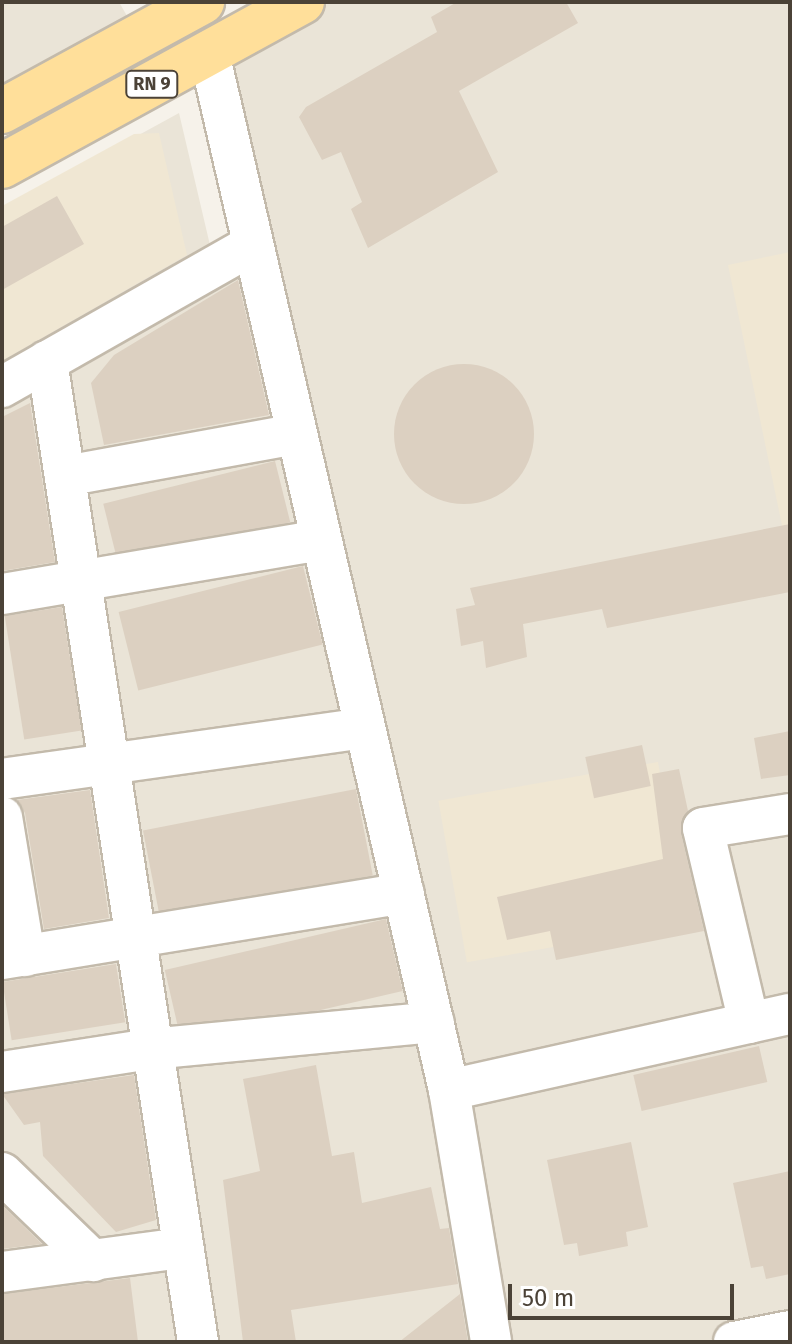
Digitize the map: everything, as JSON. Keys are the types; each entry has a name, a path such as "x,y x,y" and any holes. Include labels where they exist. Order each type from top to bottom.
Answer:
{"main road":[{"name":"RN 9","path":"2,166 302,2"},
{"path":"2,111 171,9 190,63"}],"street":[{"path":"190,63 223,107 295,434 449,1090 491,1342"},
{"path":"2,387 252,245"},
{"path":"47,361 112,763 150,1049 198,1342"},
{"path":"65,476 295,434"},
{"path":"2,594 320,540"},
{"path":"2,779 364,728"},
{"path":"749,1023 703,828 790,814"},
{"path":"2,817 14,958 404,893"},
{"path":"449,1090 790,1014"},
{"path":"2,1072 150,1049 434,1022"},
{"path":"4,1178 93,1261"},
{"path":"2,1272 183,1248"},
{"path":"734,1342 790,1331"}],"shaded area":[{"path":"2,2 119,2 131,23 2,93"},
{"path":"330,2 790,2 790,804 700,819 738,1016 462,1078 225,60"},
{"path":"145,49 153,66 5,135 2,116"},
{"path":"179,113 217,275 241,262 422,1032 477,1342 2,1342 2,210"},
{"path":"159,133 187,255 2,361 2,206 134,134"},
{"path":"790,252 790,564 728,265"},
{"path":"658,762 686,924 467,962 438,801"},
{"path":"790,822 790,1005 756,1012 715,835"},
{"path":"790,1022 790,1342 505,1342 465,1095"}],"building":[{"path":"457,2 566,2 578,23 459,91 498,172 368,248 351,209 362,202 341,152 322,160 299,117 306,107 437,32 431,17"},
{"path":"57,196 84,244 2,290 2,227"},
{"path":"238,280 269,415 104,445 91,383 114,355"},
{"path":"464,364 491,369 513,385 529,407 534,434 529,461 513,483 491,499 464,504 437,499 415,483 399,461 394,434 399,407 415,385 437,369"},
{"path":"30,403 55,562 2,571 2,417"},
{"path":"275,461 290,522 118,565 103,504"},
{"path":"790,524 790,592 607,628 602,609 523,624 527,657 486,668 483,641 461,646 456,609 475,605 470,588"},
{"path":"303,566 323,645 138,691 119,612"},
{"path":"62,607 82,730 24,740 5,616"},
{"path":"790,731 790,775 761,779 754,738"},
{"path":"642,745 651,786 594,798 585,757"},
{"path":"679,769 688,811 681,833 704,931 556,960 550,931 507,940 497,897 663,859 652,774"},
{"path":"356,789 373,875 160,917 143,830"},
{"path":"90,790 109,918 44,929 25,813 17,800"},
{"path":"386,919 403,991 181,1042 165,970"},
{"path":"116,964 125,1022 12,1040 2,982"},
{"path":"759,1046 767,1082 642,1111 633,1075"},
{"path":"316,1065 332,1156 354,1152 362,1203 431,1187 440,1229 449,1228 458,1284 291,1310 296,1342 243,1342 223,1180 260,1171 243,1079"},
{"path":"134,1075 156,1220 116,1232 43,1156 40,1122 24,1125 2,1094"},
{"path":"631,1142 648,1227 626,1232 628,1246 579,1256 577,1243 564,1245 547,1160"},
{"path":"790,1171 790,1274 766,1279 763,1266 751,1268 733,1183"},
{"path":"2,1205 42,1244 2,1249"},
{"path":"130,1278 138,1342 2,1342 2,1294"},
{"path":"460,1294 468,1342 399,1342"}]}
